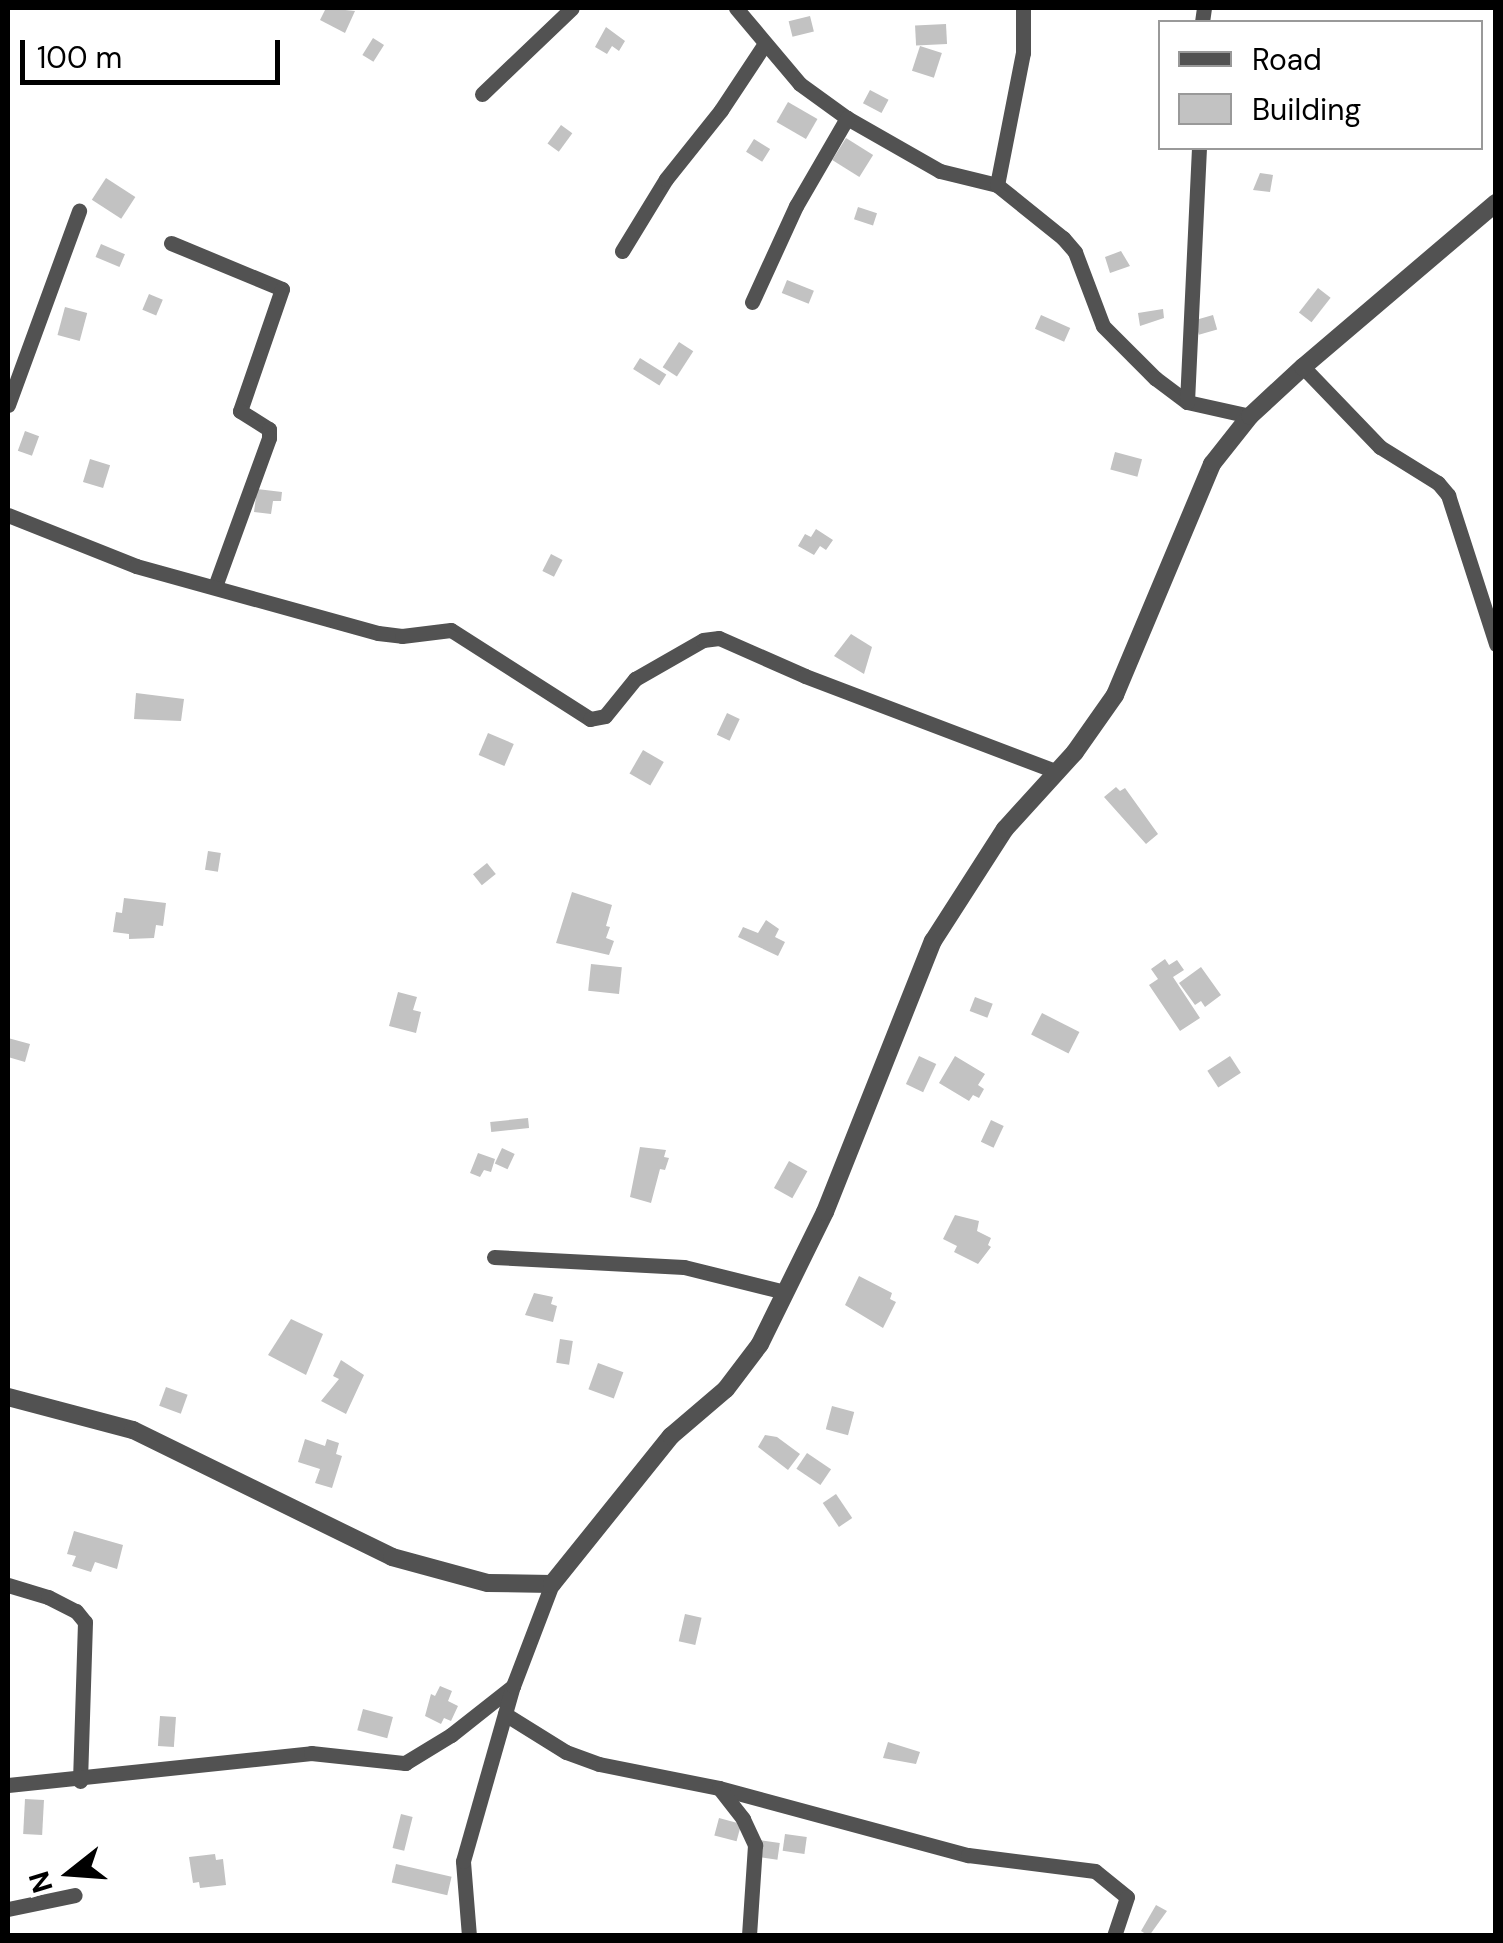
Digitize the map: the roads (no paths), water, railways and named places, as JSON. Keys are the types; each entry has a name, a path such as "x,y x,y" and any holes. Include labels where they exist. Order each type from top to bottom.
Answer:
{"street":[{"path":"482,94 572,8"},
{"path":"736,8 800,84 847,118 940,171 997,185 1075,252 1103,326 1120,347 1187,402 1250,416"},
{"path":"997,185 1023,53 1023,8"},
{"path":"622,252 666,179 721,110 764,45"},
{"path":"752,302 796,206 847,118"},
{"path":"1187,402 1199,150"},
{"path":"469,1936 462,1861 514,1686 552,1584 671,1436 726,1389 760,1344 825,1212 933,941 1006,829 1075,752 1115,695 1212,464 1250,416 1303,367 1496,204"},
{"path":"8,406 79,211"},
{"path":"171,243 282,289 240,411 269,429 269,438 215,586"},
{"path":"1303,367 1380,448 1438,483 1448,495 1496,644"},
{"path":"8,515 136,566 378,632 402,636 451,630 590,719 604,716 635,679 703,640 720,638 823,683 1055,772"},
{"path":"494,1257 684,1267 785,1292"},
{"path":"8,1397 134,1430 392,1557 488,1583 552,1584"},
{"path":"8,1585 76,1610 85,1622 80,1781"},
{"path":"8,1786 311,1754 405,1762 450,1735 514,1686"},
{"path":"505,1714 566,1752 599,1764 719,1788 968,1856 1095,1871 1128,1897 1114,1936"},
{"path":"719,1788 743,1819 755,1845 749,1936"},
{"path":"8,1909 75,1894"}]}
